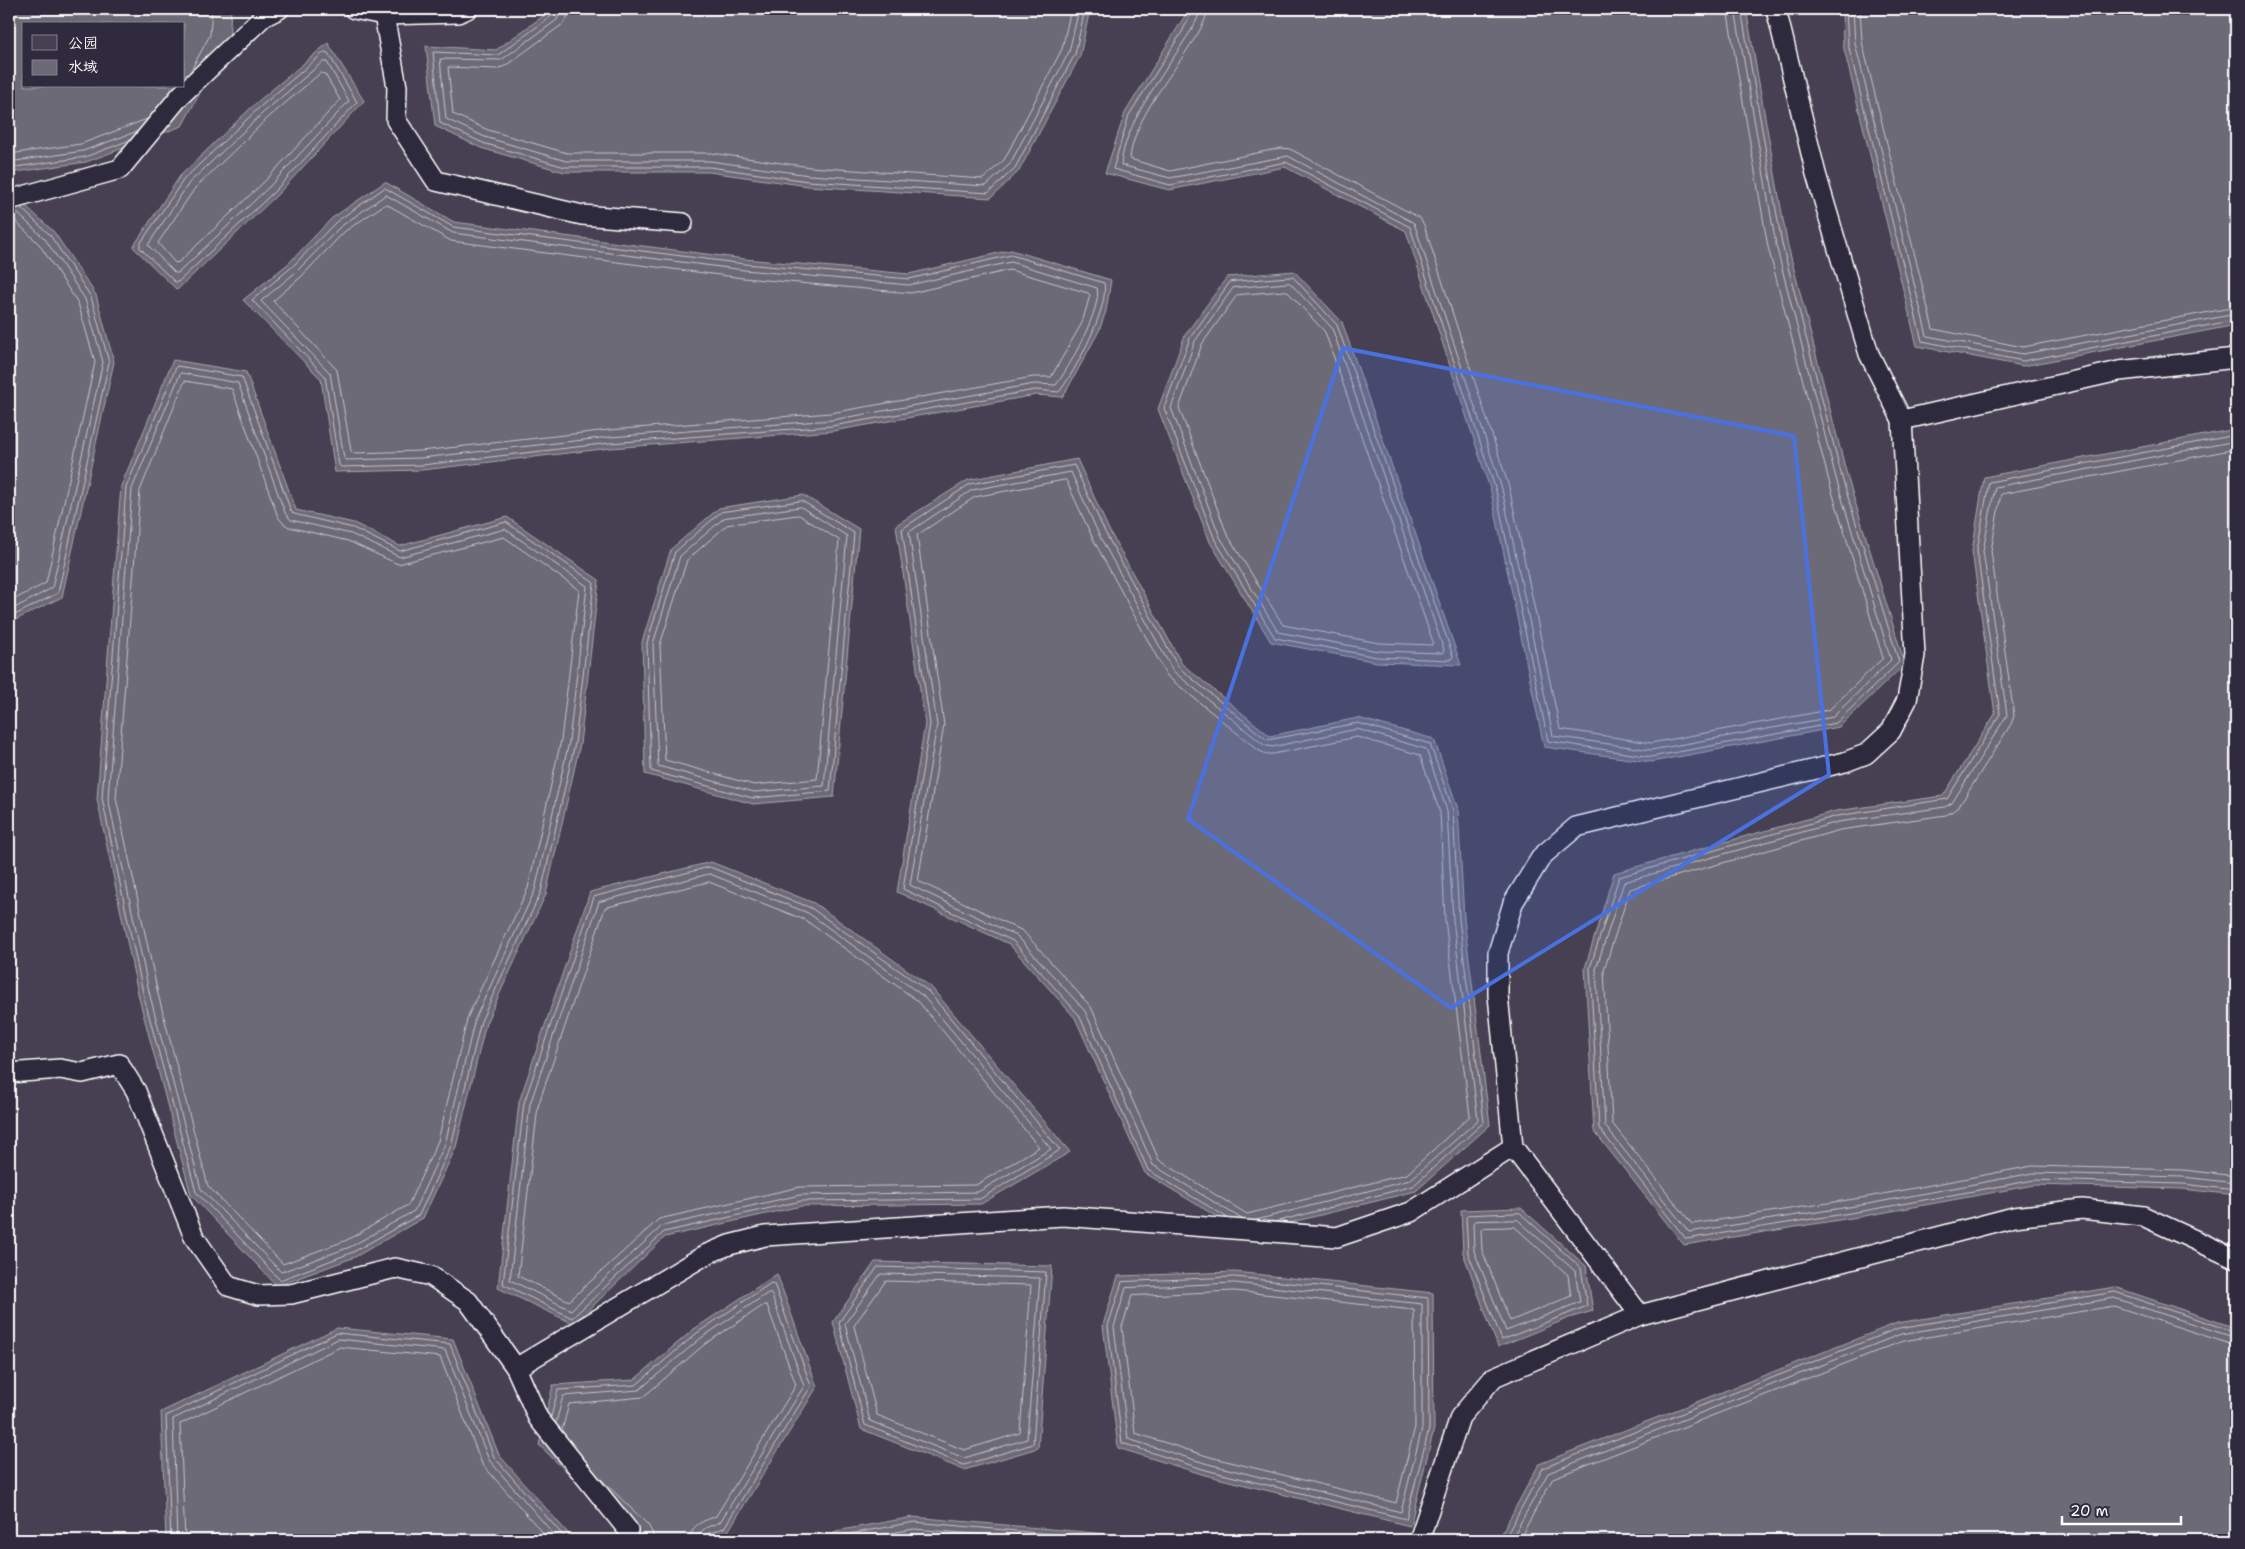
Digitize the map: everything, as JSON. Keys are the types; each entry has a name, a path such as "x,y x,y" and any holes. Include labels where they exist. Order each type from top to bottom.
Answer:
{"lane":[{"path":"9,200 120,169 180,96 263,17 279,9"},
{"path":"354,9 384,16 458,12 467,9"},
{"path":"1640,1315 1514,1147 1498,995 1498,953 1513,903 1542,856 1576,826 1845,762 1866,754 1891,731 1907,700 1915,655 1902,420 1869,354 1816,174 1776,9"},
{"path":"384,16 397,87 396,120 436,181 582,215 683,223"},
{"path":"1902,420 2119,371 2236,358"},
{"path":"9,1073 60,1069 82,1073 119,1064 136,1091 194,1237 228,1286 258,1296 291,1294 395,1268 431,1276 468,1301 516,1368 538,1418 628,1530"},
{"path":"516,1368 707,1254 729,1245 765,1236 1063,1216 1337,1237 1411,1212 1514,1147"},
{"path":"1419,1540 1460,1417 1494,1377 1640,1315 2014,1217 2082,1209 2142,1216 2236,1259"}],"highlighted area":[{"path":"1343,348 1794,436 1829,775 1451,1008 1188,819"}],"green space":[{"path":"9,9 2236,9 2236,1540 9,1540"}],"water":[{"path":"9,9 231,9 229,40 182,126 86,162 9,173"},
{"path":"553,9 1090,9 1080,56 1019,171 991,198 808,186 709,172 564,172 481,148 435,126 426,46 496,50"},
{"path":"1189,9 1746,9 1787,242 1848,479 1905,664 1839,727 1651,762 1544,747 1491,492 1406,231 1285,167 1169,190 1105,173 1125,113"},
{"path":"1842,9 2236,9 2236,325 2023,366 1917,346 1843,45"},
{"path":"328,43 364,101 278,194 177,290 133,247 180,176 256,103"},
{"path":"385,182 454,222 745,259 909,274 1011,250 1111,280 1106,311 1099,331 1063,397 1036,395 833,431 611,448 422,470 335,472 321,379 243,300 289,263 332,218"},
{"path":"9,190 54,232 96,295 114,362 62,597 9,623"},
{"path":"1294,271 1342,322 1461,665 1377,662 1271,642 1210,542 1158,409 1185,335 1227,277"},
{"path":"173,360 246,372 296,510 354,523 400,546 507,517 599,580 580,744 546,894 486,1023 456,1147 423,1218 355,1257 277,1286 191,1195 139,998 97,799 121,486"},
{"path":"2236,429 2236,1195 2182,1189 2034,1185 1870,1215 1684,1245 1594,1131 1585,968 1614,873 1836,811 1943,796 1995,714 1972,551 1984,477"},
{"path":"1077,459 1109,530 1182,664 1270,736 1358,718 1434,739 1458,809 1464,919 1490,1125 1416,1191 1245,1234 1145,1173 1075,1018 1009,944 897,892 925,724 896,525 968,480"},
{"path":"803,495 859,529 834,797 753,804 645,774 642,642 671,549 719,508"},
{"path":"711,862 814,903 931,987 1070,1152 981,1204 801,1206 665,1237 574,1324 498,1288 519,1102 590,892"},
{"path":"1521,1208 1586,1266 1593,1311 1569,1318 1498,1347 1463,1253 1461,1210"},
{"path":"875,1262 1052,1266 1038,1448 964,1470 861,1429 833,1322"},
{"path":"1235,1272 1433,1293 1434,1429 1410,1526 1205,1475 1118,1448 1103,1325 1118,1276"},
{"path":"777,1274 817,1387 727,1533 702,1540 637,1540 539,1445 553,1385 634,1380 694,1329"},
{"path":"2115,1287 2236,1328 2236,1540 1498,1540 1539,1464 1897,1323"},
{"path":"337,1328 453,1339 499,1455 574,1540 166,1540 161,1412"},
{"path":"913,1517 1176,1540 828,1540 836,1531"}]}
